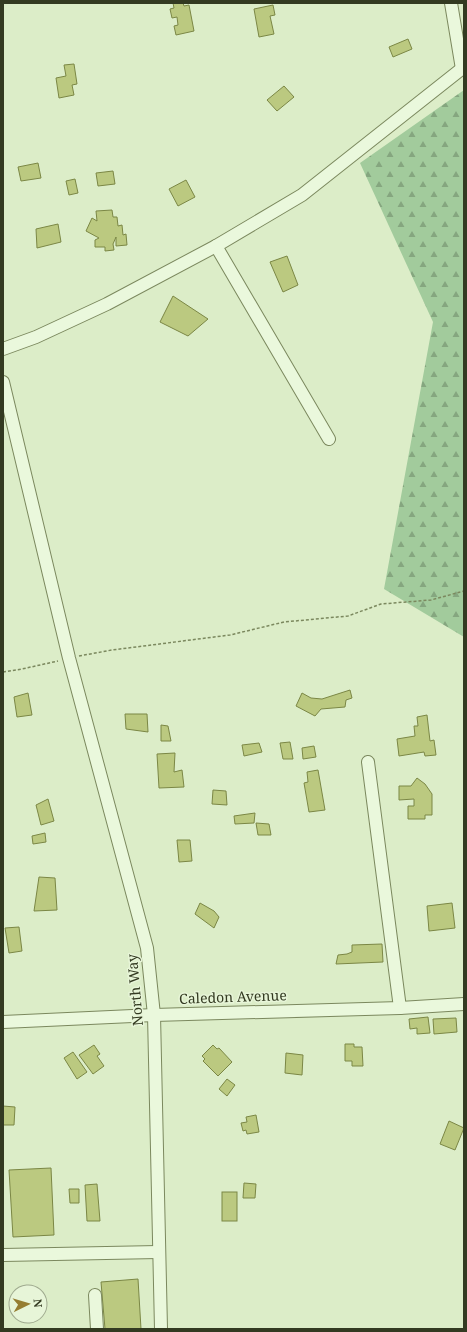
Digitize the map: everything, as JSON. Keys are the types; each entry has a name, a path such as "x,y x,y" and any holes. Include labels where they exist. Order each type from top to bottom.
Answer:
{"street":[{"path":"3,349 36,337 107,304 216,246 311,188 463,68 451,3"},
{"path":"216,246 329,439"},
{"name":"North Way","path":"3,382 69,658 147,948 154,1015 158,1252 161,1329"},
{"path":"368,762 400,1008"},
{"name":"Caledon Avenue","path":"3,1022 154,1015 400,1008 464,1004"},
{"path":"3,1255 158,1252"},
{"path":"94,1294 97,1329"}],"path":[{"path":"3,672 112,650 230,635 284,622 348,616 381,604 431,600 464,592"}],"green space":[{"path":"464,90 464,637 384,589 433,322 360,163"}],"building":[{"path":"173,3 183,3 184,6 189,5 194,31 176,35 174,26 178,25 177,17 172,18 170,9 174,8"},
{"path":"273,5 275,15 270,16 274,34 259,37 254,9"},
{"path":"408,39 412,49 393,57 389,47"},
{"path":"74,64 77,84 72,85 74,95 59,98 56,78 66,76 64,65"},
{"path":"284,86 294,97 277,111 267,100"},
{"path":"38,163 41,178 21,181 18,167"},
{"path":"113,171 115,184 98,186 96,173"},
{"path":"75,179 78,193 69,195 66,181"},
{"path":"186,180 195,197 178,206 169,189"},
{"path":"112,210 113,217 117,217 118,226 122,225 123,235 126,234 127,245 116,246 116,237 113,244 114,250 105,251 105,247 95,247 95,240 99,238 86,231 92,218 97,221 96,211"},
{"path":"58,224 61,242 37,248 36,229"},
{"path":"287,256 298,285 283,292 270,262"},
{"path":"173,296 208,319 188,336 160,322"},
{"path":"350,690 352,698 346,700 345,707 321,709 315,716 296,706 302,693 311,698 322,699"},
{"path":"28,693 32,715 17,717 14,697"},
{"path":"125,714 147,714 148,732 126,729"},
{"path":"427,715 430,741 434,740 436,755 425,756 424,752 399,756 397,739 415,736 414,726 418,726 417,717"},
{"path":"161,725 168,726 171,741 161,741"},
{"path":"290,742 293,759 283,759 280,743"},
{"path":"259,743 262,752 244,756 242,745"},
{"path":"314,746 316,757 303,759 302,748"},
{"path":"175,753 174,772 182,770 184,787 159,788 157,754"},
{"path":"318,770 325,810 309,812 304,783 308,782 307,772"},
{"path":"417,778 425,784 432,794 432,815 425,815 425,819 408,819 408,806 414,806 414,799 399,800 399,786 411,786"},
{"path":"213,790 226,791 227,805 212,804"},
{"path":"48,799 54,821 41,825 36,805"},
{"path":"255,813 254,823 235,824 234,816"},
{"path":"256,823 269,824 271,835 258,835"},
{"path":"45,833 46,842 33,844 32,836"},
{"path":"177,840 190,840 192,861 179,862"},
{"path":"39,877 55,878 57,910 34,911"},
{"path":"200,903 214,911 219,917 214,928 195,914"},
{"path":"452,903 455,928 429,931 427,906"},
{"path":"19,927 22,951 9,953 5,928"},
{"path":"382,944 383,962 336,964 338,955 352,952 352,945"},
{"path":"428,1017 430,1033 417,1034 417,1028 410,1029 409,1019"},
{"path":"456,1018 457,1032 434,1034 433,1019"},
{"path":"345,1044 354,1044 354,1047 362,1047 363,1066 352,1066 352,1061 345,1061"},
{"path":"94,1045 100,1054 97,1056 104,1066 93,1074 79,1055"},
{"path":"213,1045 217,1049 219,1048 232,1062 218,1076 203,1061 205,1059 202,1056"},
{"path":"73,1052 87,1072 77,1079 64,1058"},
{"path":"286,1053 303,1055 302,1075 285,1073"},
{"path":"227,1079 235,1085 227,1096 219,1089"},
{"path":"3,1106 15,1107 14,1125 3,1125"},
{"path":"256,1115 259,1132 247,1134 246,1130 243,1131 241,1123 247,1122 246,1117"},
{"path":"449,1121 464,1128 455,1150 440,1144"},
{"path":"51,1168 54,1235 13,1237 9,1170"},
{"path":"244,1183 256,1184 255,1198 243,1198"},
{"path":"97,1184 100,1221 87,1221 85,1185"},
{"path":"69,1189 79,1189 79,1203 70,1203"},
{"path":"222,1192 237,1192 237,1221 222,1221"},
{"path":"138,1279 141,1329 105,1329 101,1282"}]}
